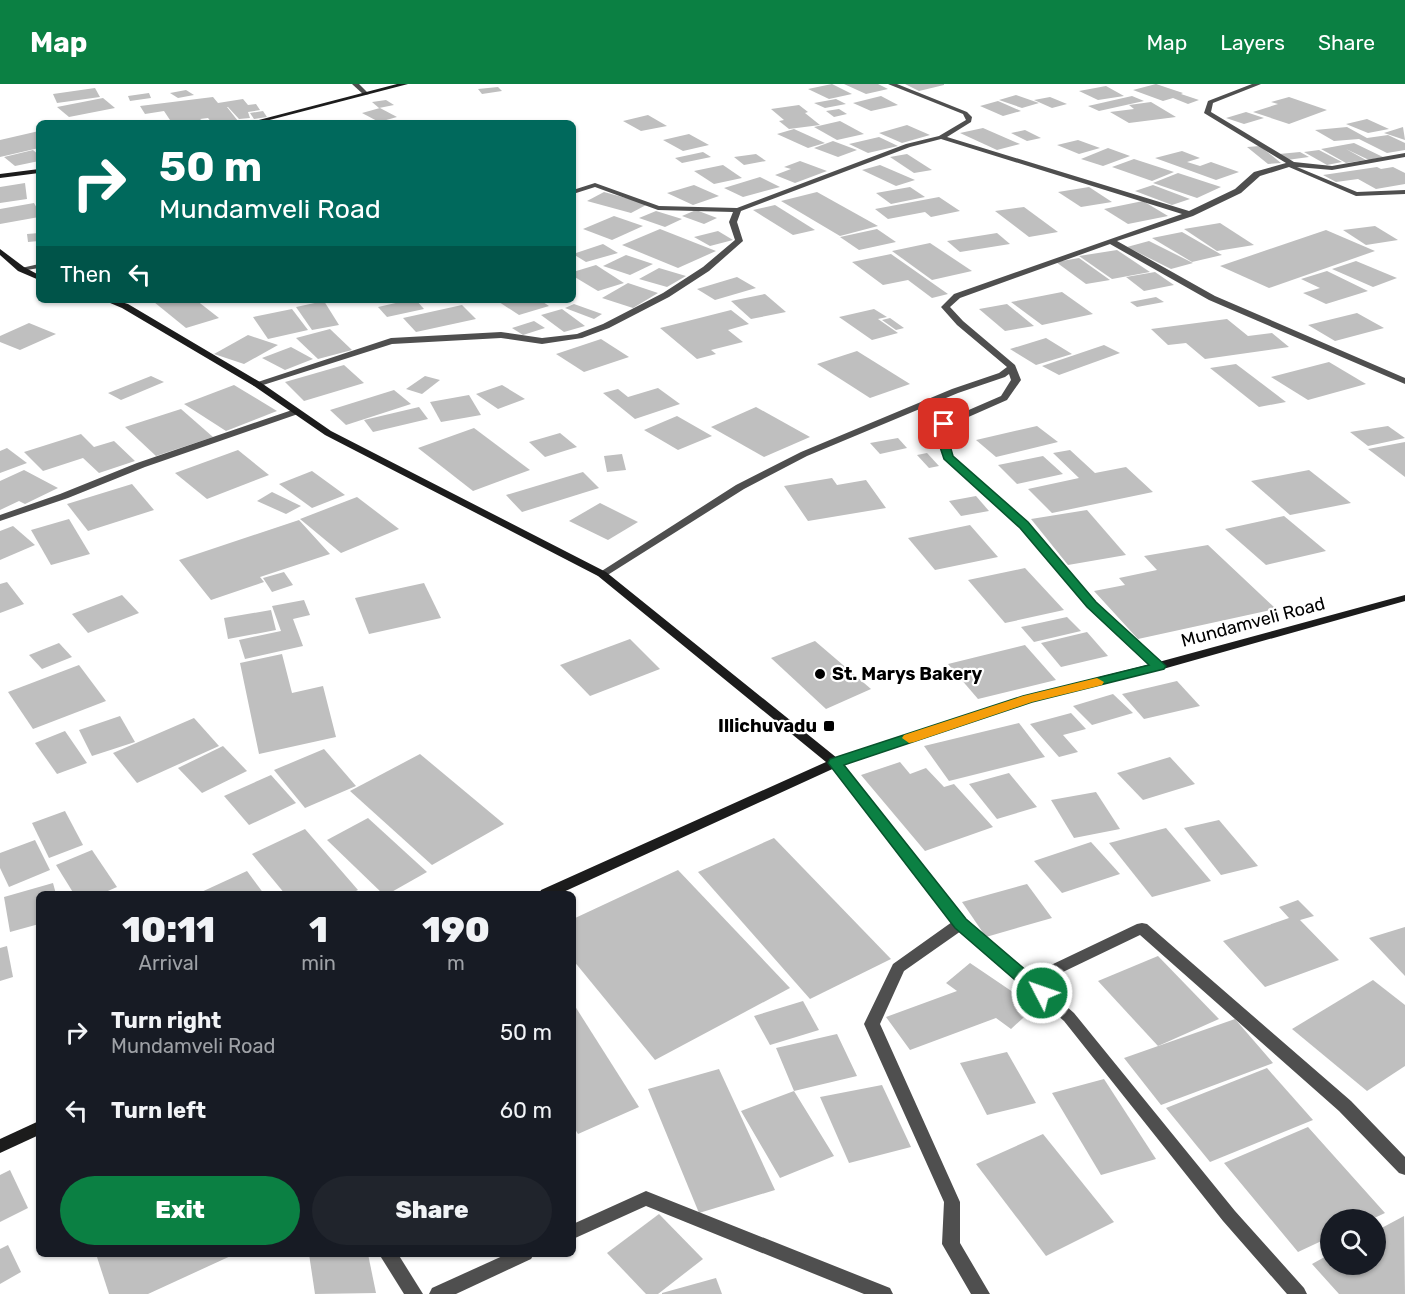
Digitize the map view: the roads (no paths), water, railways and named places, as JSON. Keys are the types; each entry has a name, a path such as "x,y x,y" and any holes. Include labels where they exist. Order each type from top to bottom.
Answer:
{"street":[{"path":"355,84 366,94"},
{"path":"262,120 405,84"},
{"path":"576,191 595,185 658,207 738,210 908,145 941,136 969,121 965,113 891,84"},
{"path":"1258,84 1210,102 1206,112 1289,164 1356,194 1405,192"},
{"path":"941,136 1190,214"},
{"path":"1159,666 1091,604 1024,525 948,457 942,435 944,424 1004,398 1017,380 1011,367 996,350 952,316 945,307 957,296 1190,214 1238,191 1257,174 1289,164 1332,168 1405,155"},
{"path":"0,176 36,171"},
{"path":"257,384 391,341 501,335 542,341 560,340 606,326 666,295 706,269 739,241 733,222 738,210"},
{"path":"1111,241 1212,298 1404,380"},
{"path":"0,251 21,269 36,276"},
{"path":"21,269 36,266"},
{"path":"116,303 125,306 257,384 296,412 348,443 602,574 835,763 961,923 1069,1017 1229,1216 1298,1294"},
{"path":"602,574 740,487 804,454 955,391 1002,375 1011,367"},
{"path":"0,518 64,496 141,465 296,412"},
{"name":"Mundamveli Road","path":"553,891 835,763 1028,699 1159,666 1405,598"},
{"path":"961,923 898,968 872,1024 952,1202 951,1244 981,1294"},
{"path":"1028,982 1142,928 1345,1106 1405,1168"},
{"path":"0,1146 36,1129"},
{"path":"576,1231 646,1198 884,1294"},
{"path":"390,1257 414,1294"},
{"path":"438,1294 518,1257"}],"place":[{"name":"St. Marys Bakery","path":"820,674"},
{"name":"Illichuvadu","path":"829,726"}]}
